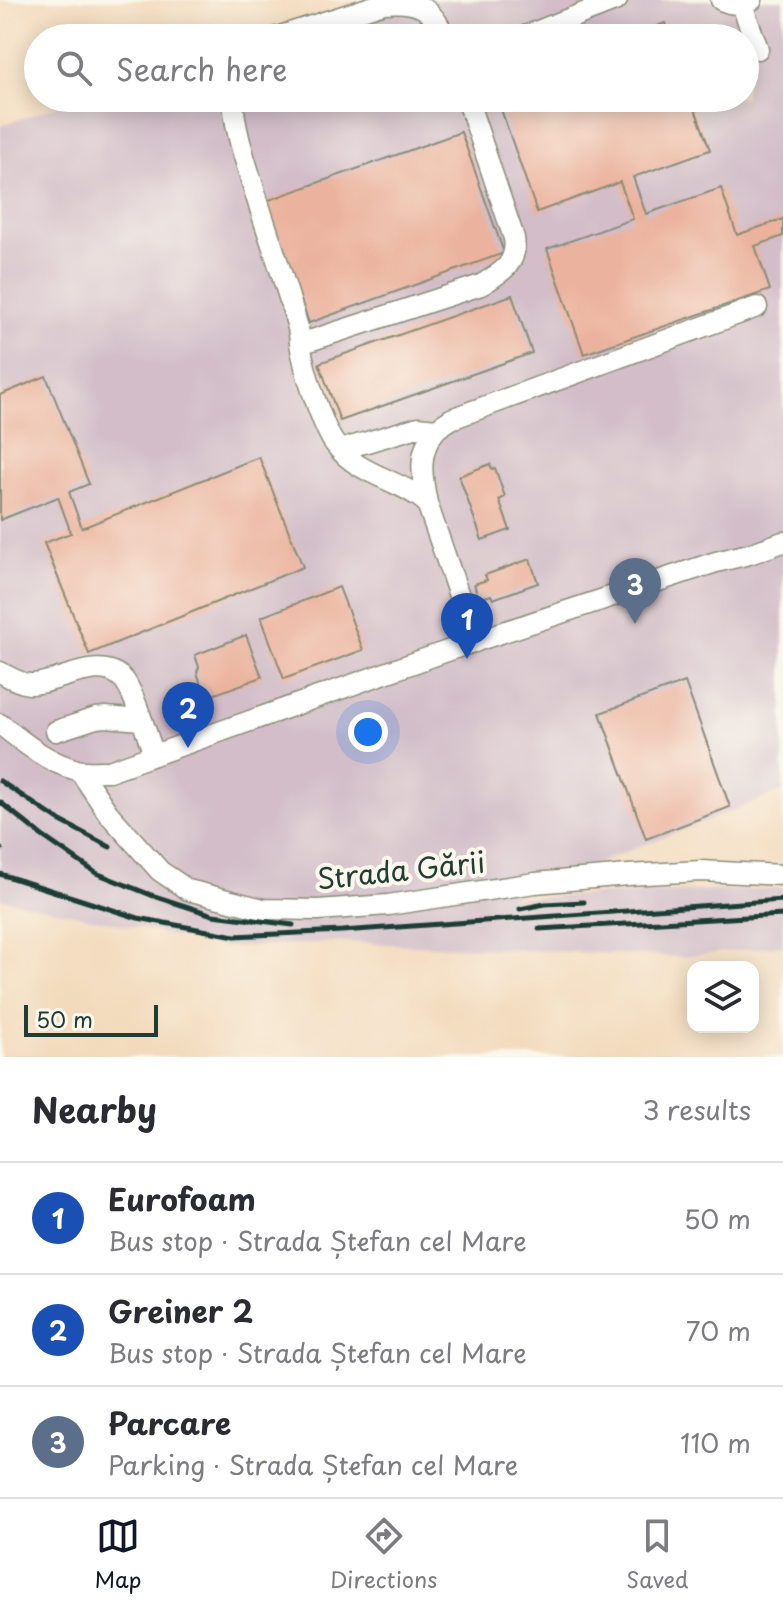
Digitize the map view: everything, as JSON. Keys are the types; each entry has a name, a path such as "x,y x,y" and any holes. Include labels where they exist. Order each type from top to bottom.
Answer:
{"street":[{"path":"556,24 617,0"},
{"path":"721,0 729,4 747,2 752,24"},
{"path":"318,24 384,3 400,2 422,7 439,24"},
{"path":"234,112 241,146 299,331 305,368 328,433 340,450 359,466 412,492 427,503"},
{"path":"300,344 481,285 512,261 514,238 472,112"},
{"path":"475,642 427,503 422,478 427,444 436,429 451,419 757,307"},
{"path":"340,450 418,427 436,429"},
{"path":"0,724 53,762 80,771 109,771 475,642 783,542"},
{"path":"0,672 26,684 42,683 92,669 116,673 125,681 154,755"},
{"path":"56,731 96,718 141,720"},
{"name":"Strada Gării","path":"80,771 108,813 160,871 188,890 263,909 318,910 388,905 535,883 628,875 701,871 783,875"}],"shaded area":[{"path":"364,0 783,0 783,791 507,898 783,888 783,945 683,957 344,942 226,947 0,900 0,126 40,112 759,112 759,24 295,24"}],"building":[{"path":"502,112 696,112 710,150 633,177 646,214 721,188 737,235 783,219 783,236 755,246 770,290 584,354 547,249 633,219 620,182 537,212"},
{"path":"461,132 504,253 309,323 266,201"},
{"path":"512,295 532,353 340,421 319,363"},
{"path":"46,376 89,484 69,492 82,528 259,457 303,567 89,654 44,543 71,533 58,497 0,520 0,395"},
{"path":"490,464 492,469 495,468 505,497 499,500 510,530 482,540 459,476"},
{"path":"530,559 538,583 493,599 491,595 479,599 474,584 487,580 485,575"},
{"path":"339,587 363,650 284,679 261,617"},
{"path":"246,635 262,677 210,696 207,688 201,685 195,655"},
{"path":"685,682 730,807 646,839 600,713"}],"railway":[{"path":"0,781 57,819 110,847"},
{"path":"0,802 96,873 213,915 293,925"},
{"path":"0,874 138,918 235,936 783,900"},
{"path":"520,909 584,902"},
{"path":"539,929 783,915"}],"place":[{"name":"Parcare","path":"635,624"},
{"name":"Eurofoam","path":"467,659"},
{"name":"Greiner 2","path":"188,748"}]}
